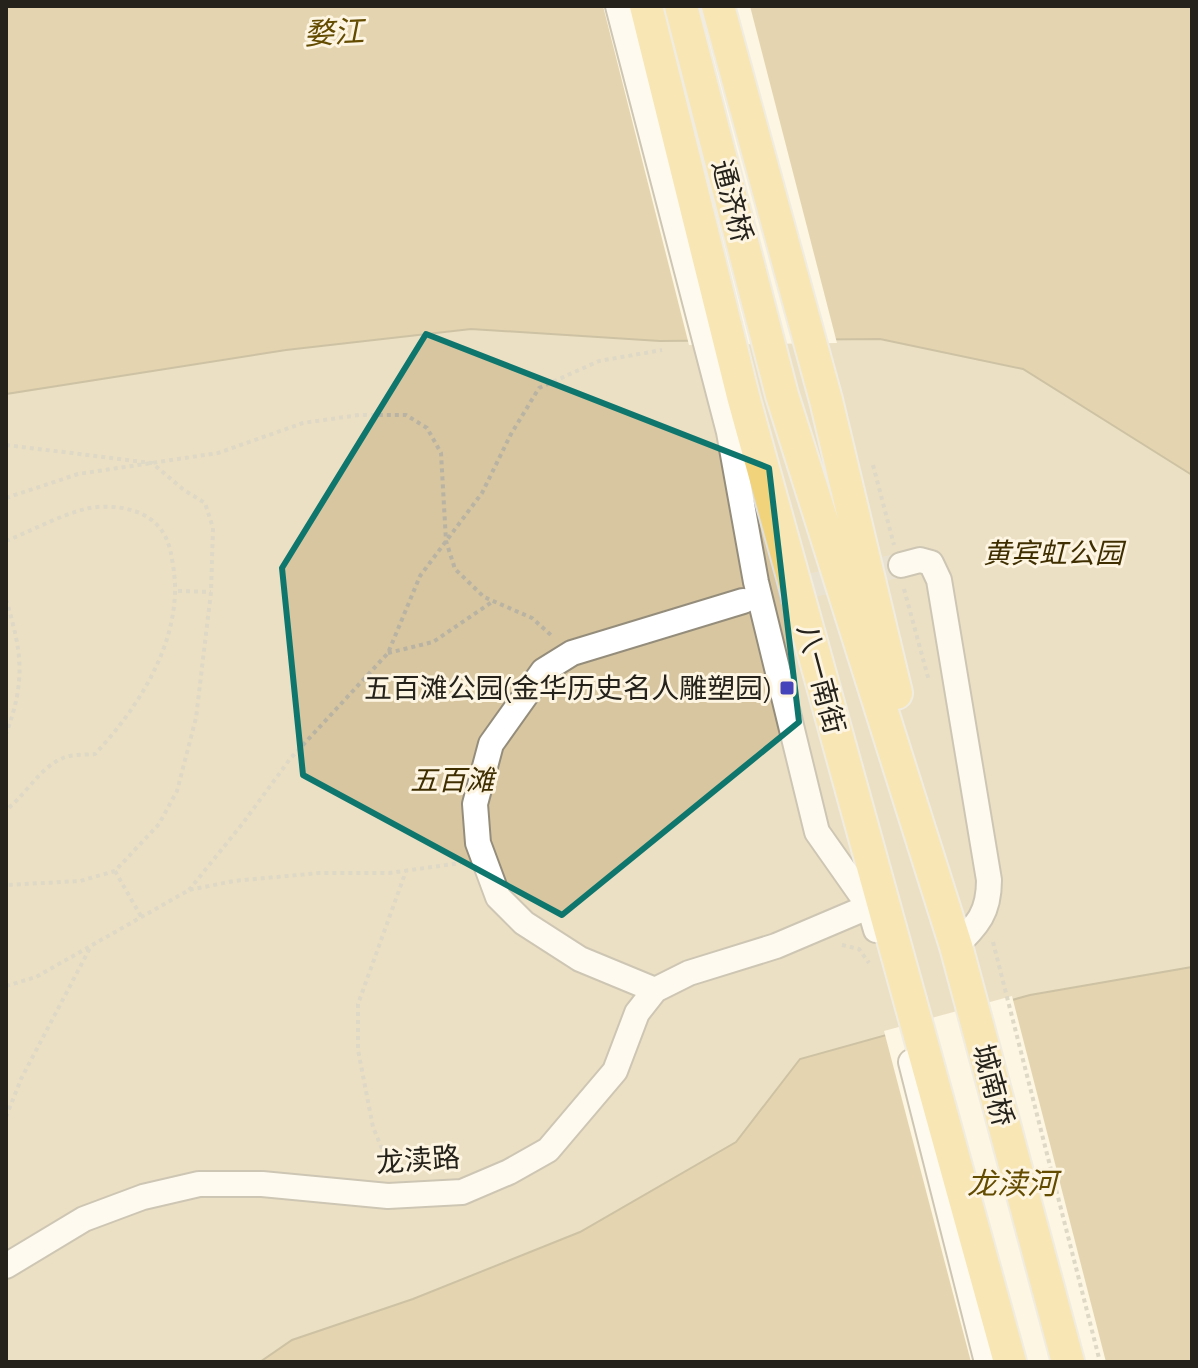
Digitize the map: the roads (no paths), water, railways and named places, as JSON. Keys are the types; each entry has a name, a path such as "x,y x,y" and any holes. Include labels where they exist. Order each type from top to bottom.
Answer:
{"main road":[{"name":"通济桥","path":"646,6 743,396"},
{"name":"通济桥","path":"681,6 782,395"},
{"path":"718,6 826,400 898,705 932,873"},
{"name":"八一南街","path":"782,395 956,946"},
{"name":"八一南街","path":"743,396 876,904 888,968"},
{"name":"城南桥","path":"956,946 1068,1362"},
{"name":"城南桥","path":"888,968 1010,1362"}],"street":[{"path":"618,6 729,432 756,582 817,832 876,904 776,946 689,973 655,990 580,959 524,923 498,897 478,843 475,804 491,744 543,671 572,653 743,601"},
{"path":"901,565 920,560 931,563 939,580 989,880 989,899 980,921 956,946"},
{"path":"888,968 987,1362"},
{"name":"龙渎路","path":"6,1266 84,1219 143,1197 199,1184 262,1184 401,1195 462,1192 509,1172 548,1150 615,1071 637,1013 655,990"}],"water":[{"name":"婺江","path":"6,6 1192,6 1192,475 1023,369 880,339 660,341 471,329 286,350 6,394"},
{"name":"龙渎河","path":"1192,967 1192,1362 260,1362 292,1340 413,1299 580,1232 736,1142 800,1059 1030,995"}],"tunnel":[{"path":"743,601 901,565"}],"place":[{"name":"五百滩公园(金华历史名人雕塑园)","path":"787,688"}],"park label":[{"name":"黄宾虹公园","path":"1053,553"},
{"name":"五百滩","path":"452,780"}]}
